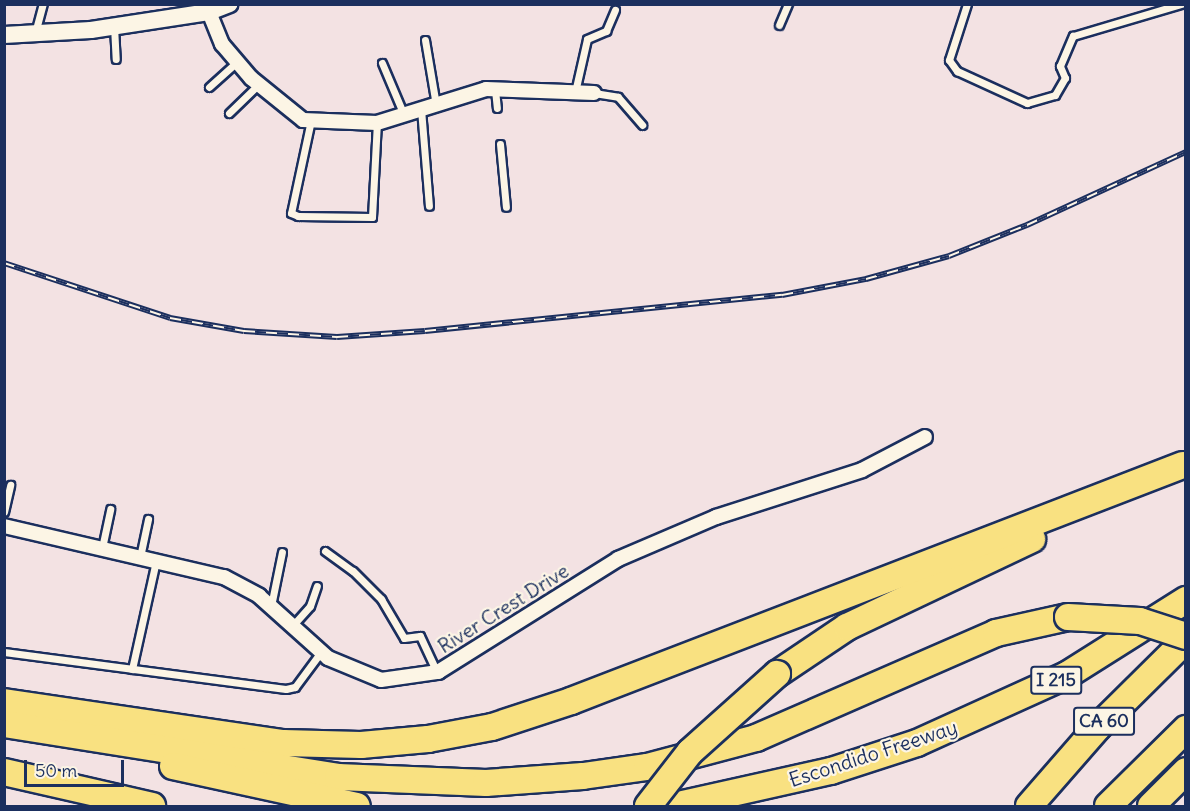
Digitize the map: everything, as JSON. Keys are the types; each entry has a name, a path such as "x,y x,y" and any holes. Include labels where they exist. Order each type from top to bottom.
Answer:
{"highway":[{"path":"648,807 690,752 777,674 856,622 1184,465"},
{"path":"4,702 283,743 361,745 428,739 492,726 571,701 1184,465"},
{"name":"Escondido Freeway","path":"674,807 831,771 917,743 1067,675 1185,600"},
{"path":"4,724 348,777 486,783 572,777 647,766 756,738 996,633 1068,617 1140,621 1185,638"},
{"name":"CA 60","path":"1029,807 1098,727 1185,638"},
{"path":"4,724 264,789 357,807"},
{"path":"1108,807 1137,775 1185,729"},
{"path":"1151,807 1185,771"},
{"path":"4,772 152,807"},
{"path":"48,781 131,807"}],"street":[{"path":"4,35 114,26 230,4"},
{"path":"201,10 222,44 237,62 259,84 303,120 377,123 495,90 594,93"},
{"name":"River Crest Drive","path":"4,526 224,577 271,606 321,652 381,680 438,672 618,559 716,517 862,470 925,437"}],"lane":[{"path":"35,33 43,4"},
{"path":"779,25 788,4"},
{"path":"967,4 949,60 957,71 1027,103 1055,95 1065,78 1060,66 1073,36 1181,4"},
{"path":"575,93 587,39 606,32 615,10"},
{"path":"114,26 116,59"},
{"path":"425,40 436,105"},
{"path":"209,87 237,62"},
{"path":"382,63 404,115"},
{"path":"229,113 259,84"},
{"path":"495,90 497,108"},
{"path":"594,93 618,97 642,125"},
{"path":"421,109 429,206"},
{"path":"311,120 291,213 298,216 372,217 377,123"},
{"path":"500,144 506,207"},
{"path":"4,512 10,485"},
{"path":"102,548 110,509"},
{"path":"140,557 148,519"},
{"path":"325,551 353,571 381,599 404,638 420,636 438,672"},
{"path":"271,606 282,552"},
{"path":"132,669 156,561"},
{"path":"293,625 310,606 317,586"},
{"path":"4,652 286,689 295,687 321,652"}],"railway":[{"path":"4,263 170,318 244,331 337,337 425,331 782,295 866,279 949,256 1027,225 1186,152"}]}
